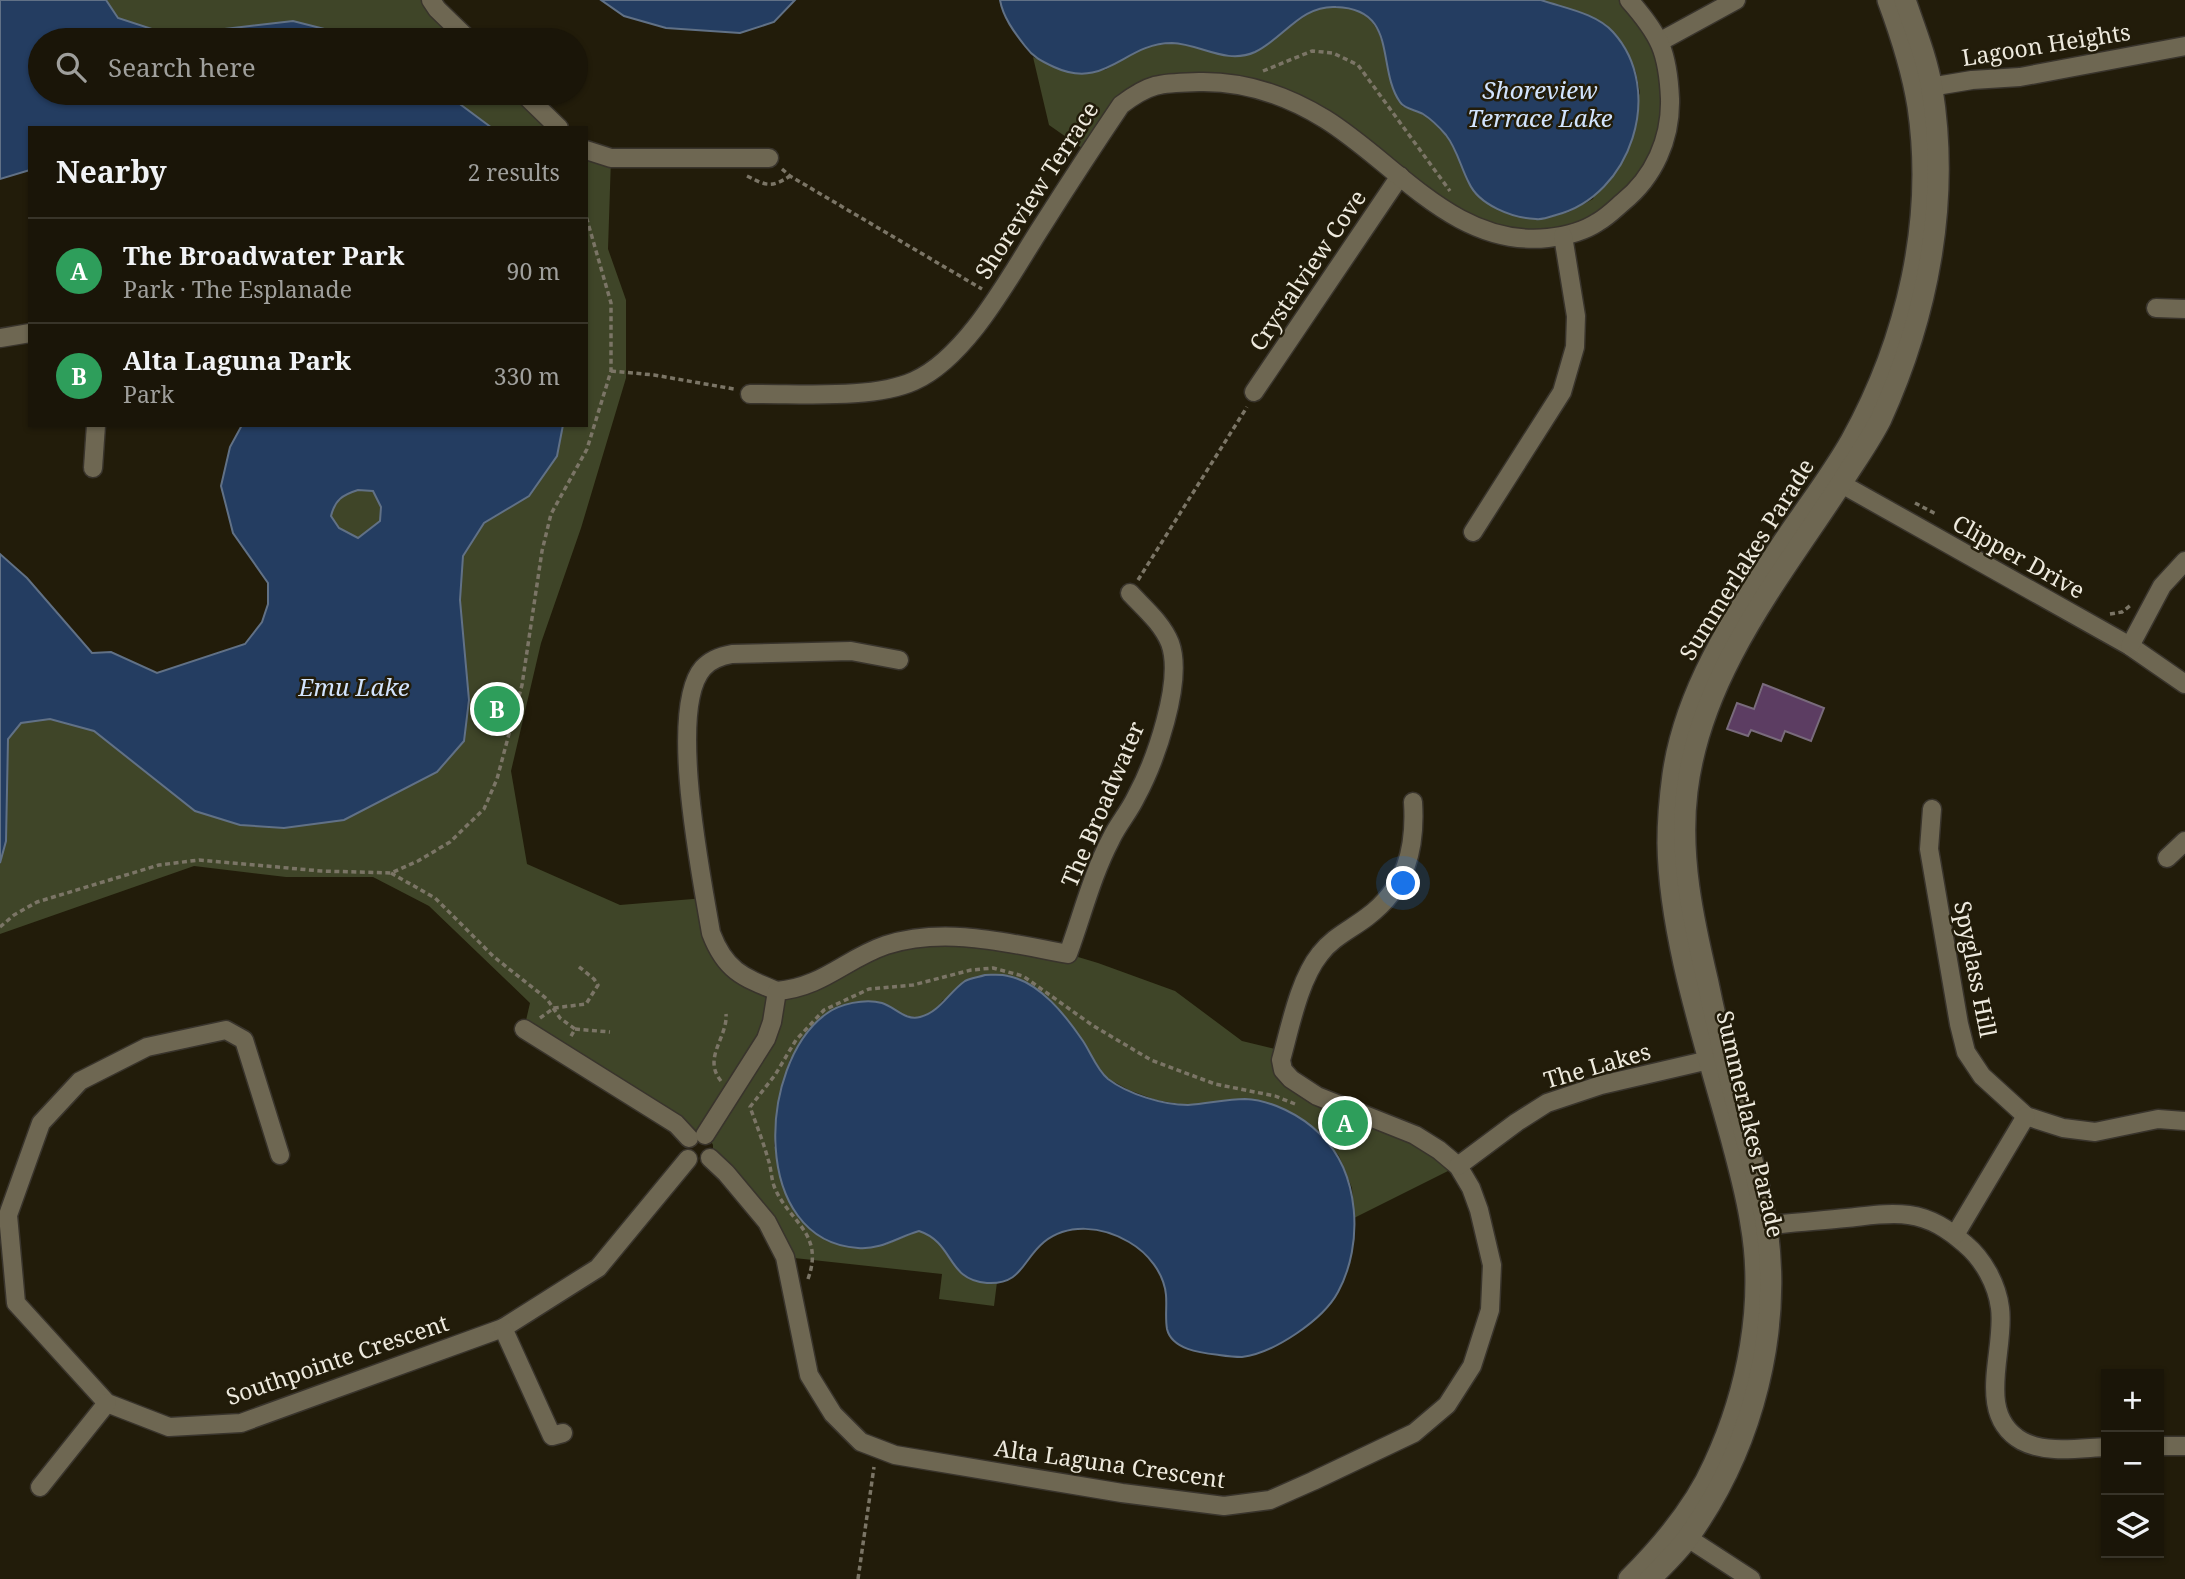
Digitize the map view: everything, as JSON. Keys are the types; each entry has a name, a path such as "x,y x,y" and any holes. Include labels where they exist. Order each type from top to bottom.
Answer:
{"street":[{"path":"431,0 457,28"},
{"name":"Shoreview Terrace","path":"750,394 855,392 892,388 916,381 962,345 1121,105 1140,90 1159,83 1217,81 1279,94 1327,120 1446,210 1484,231 1507,237 1535,239 1563,236 1581,230 1608,215 1630,196 1656,162 1665,140 1670,106 1661,41 1629,0"},
{"path":"1661,41 1736,0"},
{"name":"Summerlakes Parade","path":"1888,0 1923,88"},
{"name":"Summerlakes Parade","path":"1650,1579 1681,1534 1716,1494 1737,1448 1765,1357 1771,1312 1759,1226 1756,1177 1717,1058 1686,877 1683,836 1687,788 1711,699 1730,659 1834,480 1879,422 1908,350 1931,268 1938,206 1938,156 1923,88 1921,44 1905,0"},
{"name":"Lagoon Heights","path":"1923,88 1972,80 2020,77 2185,46"},
{"path":"535,105 557,126"},
{"path":"588,151 611,158 769,158"},
{"name":"Crystalview Cove","path":"1254,392 1400,176"},
{"path":"1473,532 1562,392 1575,346 1576,316 1563,236"},
{"path":"2156,308 2185,309"},
{"path":"0,338 28,333"},
{"path":"93,468 96,427"},
{"name":"Clipper Drive","path":"1834,480 2130,646 2185,684"},
{"path":"2130,646 2150,605 2185,561"},
{"name":"The Broadwater","path":"777,991 796,989 817,982 859,956 887,945 925,936 962,936 1068,954 1097,870 1111,838 1148,771 1173,695 1175,666 1169,642 1154,618 1130,593"},
{"path":"524,1029 697,1137 713,1145 710,1158 703,1163 695,1163 688,1159 684,1152 697,1137 733,1091 765,1039 772,1022 777,991 753,982 734,970 719,953 711,933 688,773 688,715 694,686 702,668 716,658 732,654 851,651 899,660"},
{"path":"1413,802 1415,829 1411,853 1400,880 1387,900 1366,918 1337,936 1319,954 1307,976 1281,1060 1283,1070 1291,1079 1317,1096 1415,1135 1458,1166"},
{"name":"Spyglass Hill","path":"1932,809 1929,849 1959,1024 1966,1052 1982,1076 2026,1116 2063,1128 2095,1132 2158,1119 2185,1121"},
{"path":"2167,858 2185,841"},
{"name":"Southpointe Crescent","path":"280,1155 244,1040 226,1030 147,1047 80,1081 41,1122 8,1215 8,1303 107,1403 169,1427 241,1423 503,1328 598,1268 688,1159"},
{"name":"The Lakes","path":"1458,1166 1546,1103 1601,1085 1717,1058"},
{"path":"1955,1235 2026,1116"},
{"name":"Alta Laguna Crescent","path":"710,1158 767,1222 785,1257 810,1375 834,1414 861,1442 909,1457 1122,1493 1224,1506 1270,1500 1414,1433 1447,1405 1472,1366 1490,1310 1492,1265 1472,1188 1458,1166"},
{"path":"1759,1226 1895,1213 1931,1220 1955,1235 1974,1252 1983,1265 1993,1282 2000,1305 1996,1403 1999,1416 2010,1432 2023,1442 2044,1448 2101,1447"},
{"path":"503,1328 552,1436 564,1433"},
{"path":"40,1488 107,1403"},
{"path":"2164,1446 2185,1446"},
{"path":"1681,1534 1751,1579"},
{"name":"Summerlakes Parade","path":"1629,1579 1681,1534"}],"path":[{"path":"769,158 790,176 996,297"},
{"path":"0,927 14,915 37,902 159,865 199,860 321,872 391,873 450,842 484,809 498,779 522,685 542,551 551,514 587,449 611,372 611,303 588,223"},
{"path":"611,372 714,384 750,394"},
{"path":"1130,593 1243,416 1254,392"},
{"path":"1909,501 1938,516"},
{"path":"2105,614 2122,612 2139,598 2150,605"},
{"path":"391,873 435,898 494,957 547,999 560,1018 575,1029 610,1032"},
{"path":"524,1029 554,1008 586,1004 598,985 578,967"},
{"path":"793,1296 807,1282 813,1267 812,1246 775,1187 750,1107 775,1075 796,1040 824,1010 869,989 913,985 971,970 1003,970 1023,976 1092,1025 1151,1060 1215,1084 1275,1097 1300,1107"},
{"path":"726,1014 714,1051 715,1064 717,1077 733,1091"},
{"path":"561,1053 575,1029"},
{"path":"858,1579 874,1478 875,1447"}],"green space":[{"path":"106,0 431,0 458,28 320,28 293,21 233,28 149,28 118,18"},
{"path":"1541,0 1629,0 1666,63 1656,162 1582,231 1484,231 1327,120 1253,87 1140,90 1089,153 1049,125 1033,57 1066,72 1105,70 1144,47 1173,43 1244,55 1254,52 1314,10 1333,6 1356,9 1370,19 1378,31 1386,53 1392,86 1402,106 1427,116 1447,137 1455,151 1538,220 1569,212 1593,199 1640,93 1636,72 1625,47 1613,32 1603,23"},
{"path":"461,105 535,105 557,126 489,126"},
{"path":"588,151 611,158 608,249 626,300 626,378 581,528 541,643 511,771 527,864 620,905 705,898 719,954 777,991 925,936 1068,954 1098,963 1175,991 1242,1041 1283,1051 1283,1070 1415,1135 1458,1166 1354,1218 1352,1188 1339,1156 1319,1132 1292,1113 1245,1099 1186,1105 1156,1100 1129,1090 1107,1078 1059,1010 1032,986 943,1000 935,1009 921,1017 898,1012 881,1002 790,1059 781,1091 774,1146 858,1248 885,1245 919,1231 935,1239 951,1261 965,1273 978,1279 997,1282 994,1306 939,1299 942,1274 785,1257 713,1153 710,1139 692,1136 524,1029 530,1003 429,906 373,877 286,877 194,866 0,934 0,863 6,841 8,739 20,723 50,719 94,731 195,811 240,825 284,828 344,820 469,700 460,600 463,556 484,523 529,495 557,456 563,427 588,427"},
{"path":"358,490 373,491 381,507 380,521 358,539 339,528 331,517 340,499"}],"water":[{"path":"0,0 106,0 118,18 149,28 28,28 28,105 461,105 489,126 28,126 28,171 0,179"},
{"path":"601,0 795,0 774,22 740,33 666,28 624,16"},
{"name":"Shoreview Terrace Lake","path":"1000,0 1541,0 1598,20 1613,32 1629,56 1637,82 1638,110 1632,138 1621,164 1604,187 1582,204 1556,215 1541,219 1527,218 1497,209 1480,198 1469,183 1446,135 1426,116 1402,104 1393,88 1378,29 1369,18 1356,10 1336,7 1313,11 1265,46 1244,55 1224,55 1172,43 1141,50 1102,70 1072,73 1034,56 1010,24"},
{"path":"293,21 320,28 233,28"},
{"name":"Emu Lake","path":"241,427 563,427 557,456 529,496 484,523 463,556 460,600 469,700 464,741 437,772 344,820 284,828 240,825 195,811 94,731 50,719 21,723 8,739 6,841 0,863 0,554 27,578 92,653 111,652 157,673 245,644 262,622 268,604 268,583 233,533 221,486 230,447","holes":["358,490 373,491 381,507 380,521 358,538 339,528 331,516 340,499"]},
{"path":"985,975 1020,979 1051,1001 1069,1021 1104,1075 1125,1089 1146,1098 1188,1105 1245,1099 1265,1102 1295,1115 1320,1134 1343,1168 1354,1210 1352,1253 1346,1273 1331,1303 1296,1334 1268,1349 1239,1357 1204,1353 1181,1346 1170,1336 1166,1325 1165,1287 1149,1258 1136,1247 1108,1233 1074,1229 1053,1236 1037,1249 1015,1276 999,1283 987,1283 964,1275 939,1244 919,1231 882,1245 858,1248 823,1238 798,1216 782,1184 776,1147 777,1108 787,1071 803,1038 826,1014 852,1003 882,1003 910,1017 920,1017 933,1011 965,981"}],"building":[{"path":"1763,684 1824,708 1811,741 1785,731 1781,741 1751,730 1748,736 1727,729 1737,703 1754,709"}],"place":[{"name":"Alta Laguna Park","path":"497,709"},
{"name":"The Broadwater Park","path":"1345,1123"}]}
